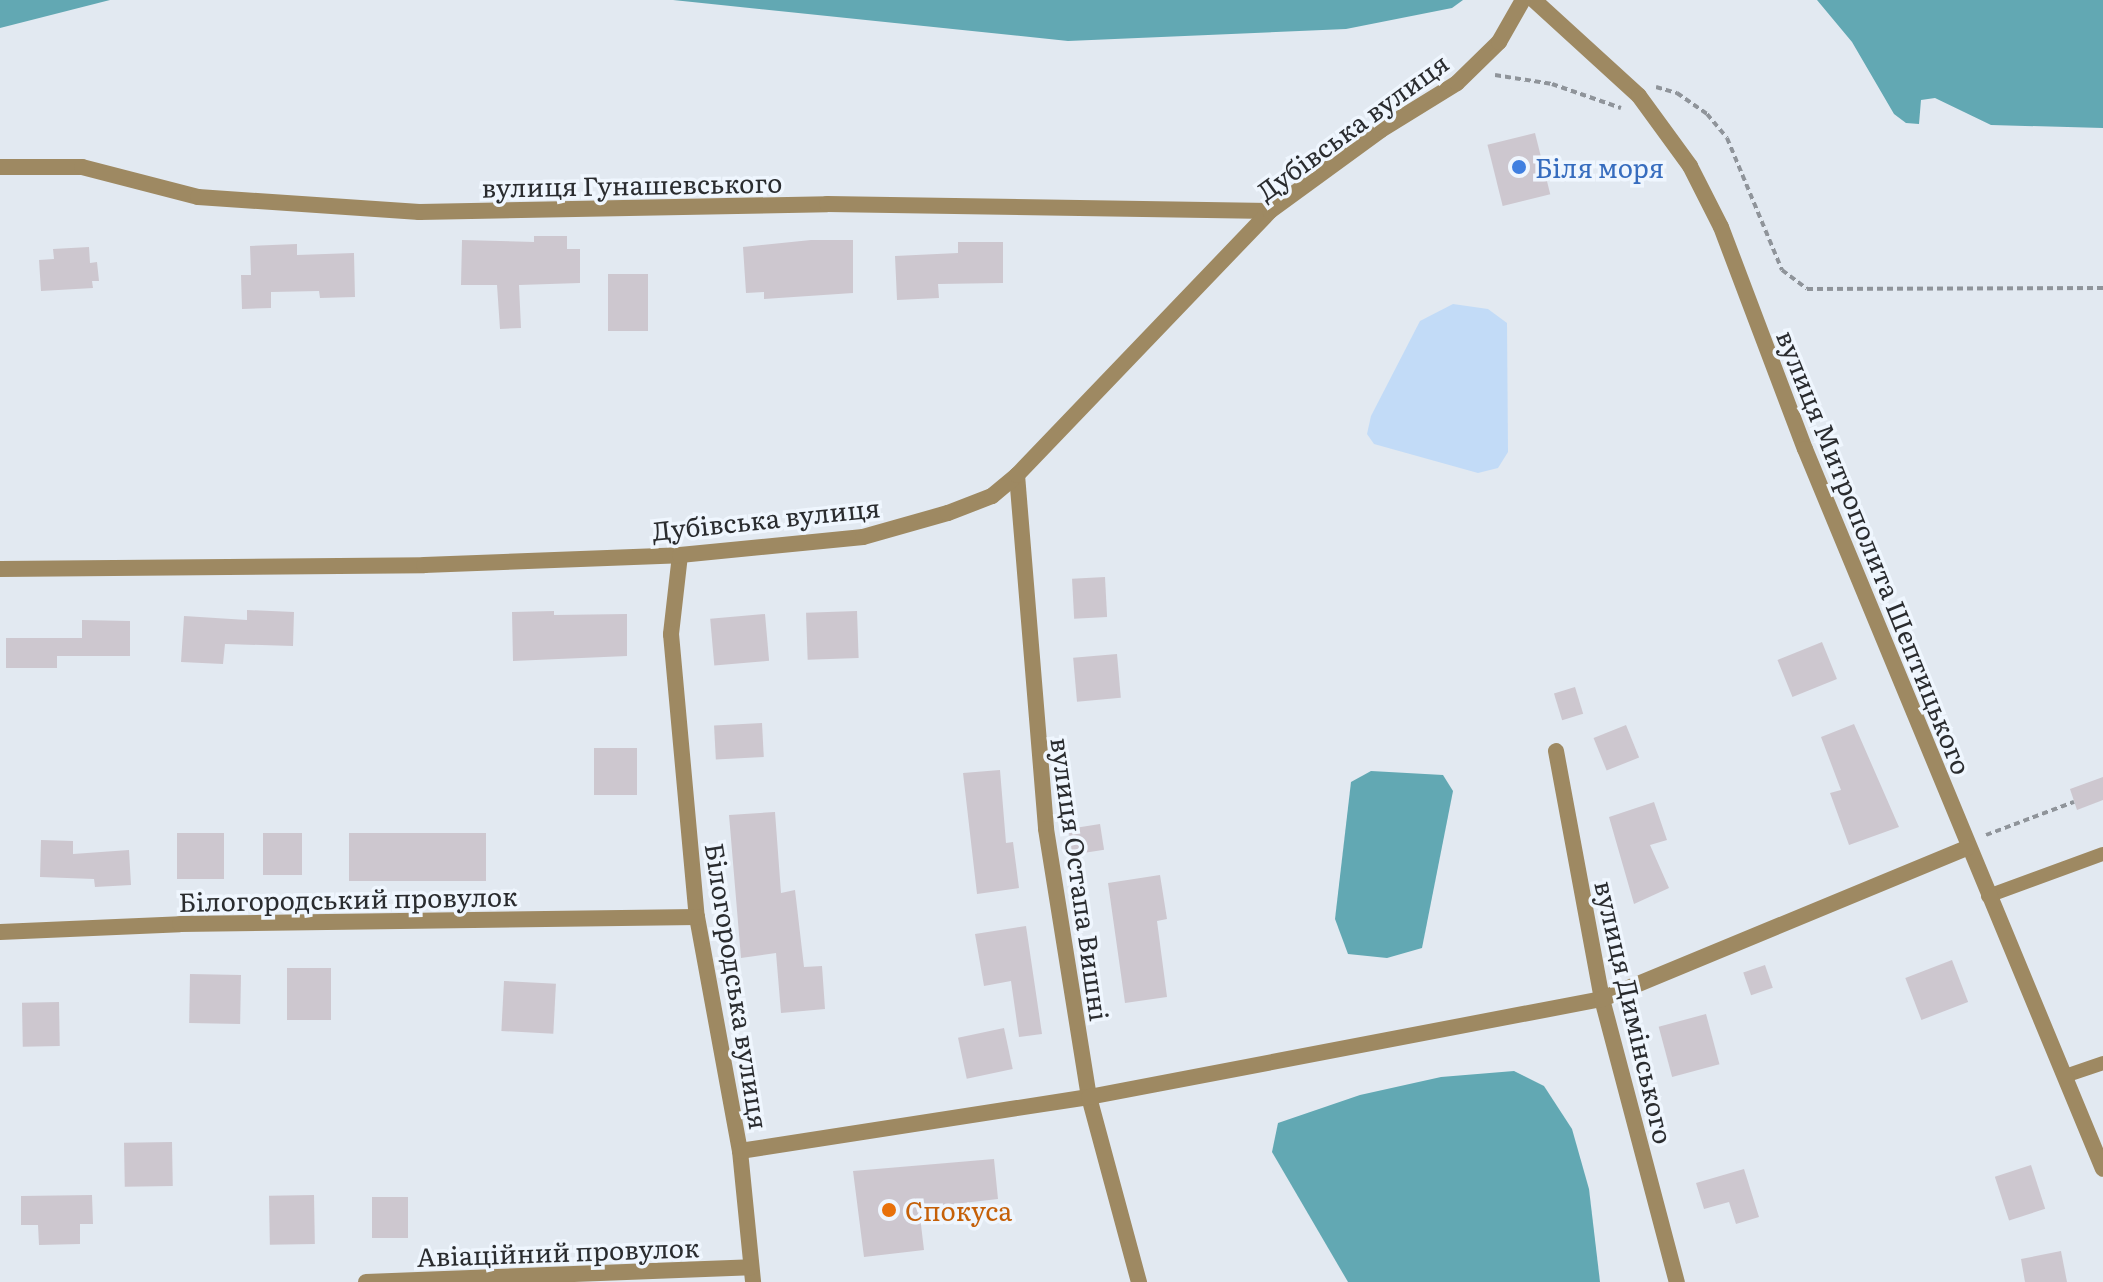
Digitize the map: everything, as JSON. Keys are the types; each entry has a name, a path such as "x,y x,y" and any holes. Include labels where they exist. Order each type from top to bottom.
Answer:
{"street":[{"name":"Дубівська вулиця","path":"0,569 424,565 680,555 863,537 992,496 1017,475 1270,211 1381,130 1457,83 1499,42 1523,0"},
{"name":"вулиця Митрополита Шептицького","path":"1534,0 1623,78 1690,166 1721,227 1805,449 1966,845 2103,1169"},
{"name":"вулиця Гунашевського","path":"0,167 82,167 198,197 419,212 827,204 1270,211"},
{"name":"вулиця Остапа Вишні","path":"1017,475 1046,829 1089,1097 1139,1282"},
{"name":"Білогородська вулиця","path":"680,555 671,634 697,917 740,1151 752,1275"},
{"name":"вулиця Димінського","path":"1556,751 1602,999 1677,1282"},
{"path":"740,1151 1089,1097 1602,999 1966,845"},
{"name":"Білогородський провулок","path":"0,932 180,924 697,917"},
{"name":"Авіаційний провулок","path":"366,1282 752,1275"}],"lane":[{"path":"1988,896 2103,854"},
{"path":"2065,1076 2103,1063"}],"path":[{"path":"1457,83 1501,74 1632,112"},
{"path":"1623,78 1677,93 1707,114 1727,138 1747,178 1782,270 1807,289 2103,288"},
{"path":"1966,845 2074,802"}],"shaded area":[{"path":"0,0 110,0 0,28"},
{"path":"673,0 1463,0 1452,8 1346,29 1068,41"},
{"path":"1817,0 2103,0 2103,128 1991,125 1935,98 1921,100 1919,124 1906,123 1894,114 1852,42"},
{"path":"1453,304 1488,309 1507,323 1508,452 1498,468 1478,473 1374,444 1367,434 1371,416 1420,321"},
{"path":"1371,771 1443,775 1453,791 1422,948 1387,958 1348,954 1335,919 1351,782"},
{"path":"1514,1071 1544,1086 1572,1129 1589,1189 1600,1282 1348,1282 1272,1152 1278,1123 1360,1095 1441,1077"}],"building":[{"path":"1535,133 1550,194 1503,206 1487,145"},
{"path":"534,236 567,236 567,249 580,249 580,283 519,285 521,328 500,329 497,285 461,285 462,240 534,242"},
{"path":"811,240 853,240 853,293 764,299 764,292 746,293 743,247"},
{"path":"958,242 1003,242 1003,283 938,284 939,298 897,300 895,256 958,253"},
{"path":"297,244 297,255 354,253 355,297 320,298 319,291 271,292 271,308 242,309 241,275 251,275 250,246"},
{"path":"89,247 90,263 97,262 99,281 92,281 93,288 41,291 39,260 54,259 53,249"},
{"path":"608,274 648,274 648,331 608,331"},
{"path":"1105,577 1107,617 1074,619 1072,579"},
{"path":"247,610 294,612 293,646 225,644 223,664 181,662 184,616 247,620"},
{"path":"554,611 554,615 627,614 627,656 513,661 512,612"},
{"path":"857,611 859,658 808,660 806,613"},
{"path":"765,614 769,661 714,666 710,619"},
{"path":"82,620 130,621 130,656 57,656 57,668 6,668 6,638 82,638"},
{"path":"1822,642 1837,679 1792,697 1777,660"},
{"path":"1117,654 1121,698 1077,702 1073,658"},
{"path":"1575,687 1583,714 1562,720 1554,693"},
{"path":"762,723 764,757 716,759 714,726"},
{"path":"1854,724 1899,827 1849,845 1830,793 1841,790 1821,737"},
{"path":"1626,725 1639,757 1607,771 1594,738"},
{"path":"594,748 637,748 637,795 594,795"},
{"path":"1000,770 1006,843 1013,842 1019,888 977,894 963,773"},
{"path":"2103,777 2103,800 2077,810 2070,789"},
{"path":"1654,802 1667,840 1650,845 1669,888 1634,904 1609,817"},
{"path":"775,812 781,893 795,890 804,967 822,966 825,1009 781,1013 776,953 741,958 729,815"},
{"path":"1100,824 1104,850 1072,855 1068,829"},
{"path":"177,833 224,833 224,879 177,879"},
{"path":"263,833 302,833 302,875 263,875"},
{"path":"349,833 486,833 486,881 349,881"},
{"path":"41,840 73,841 73,854 129,850 131,885 95,887 94,879 40,877"},
{"path":"1160,875 1167,919 1157,921 1167,997 1125,1003 1108,883"},
{"path":"1026,926 1042,1034 1019,1037 1011,981 984,986 975,934"},
{"path":"1952,960 1968,1002 1921,1020 1905,978"},
{"path":"1765,965 1773,988 1751,995 1743,972"},
{"path":"287,968 331,968 331,1020 287,1020"},
{"path":"190,974 241,975 240,1024 189,1023"},
{"path":"504,981 556,984 553,1034 501,1031"},
{"path":"59,1002 60,1046 23,1047 22,1003"},
{"path":"1706,1014 1719,1064 1672,1077 1659,1027"},
{"path":"1004,1028 1013,1069 967,1079 958,1038"},
{"path":"172,1142 173,1186 125,1187 124,1143"},
{"path":"994,1159 998,1199 919,1208 924,1250 864,1257 853,1171"},
{"path":"2031,1165 2045,1209 2009,1220 1995,1177"},
{"path":"1744,1169 1759,1217 1736,1224 1729,1202 1704,1209 1696,1183"},
{"path":"92,1195 93,1224 80,1224 80,1244 39,1245 38,1225 21,1225 21,1196"},
{"path":"314,1195 315,1244 270,1245 269,1196"},
{"path":"372,1197 408,1197 408,1238 372,1238"},
{"path":"2061,1251 2067,1282 2025,1282 2021,1259"}],"place":[{"name":"Біля моря","path":"1519,167"},
{"name":"Спокуса","path":"889,1210"}]}
